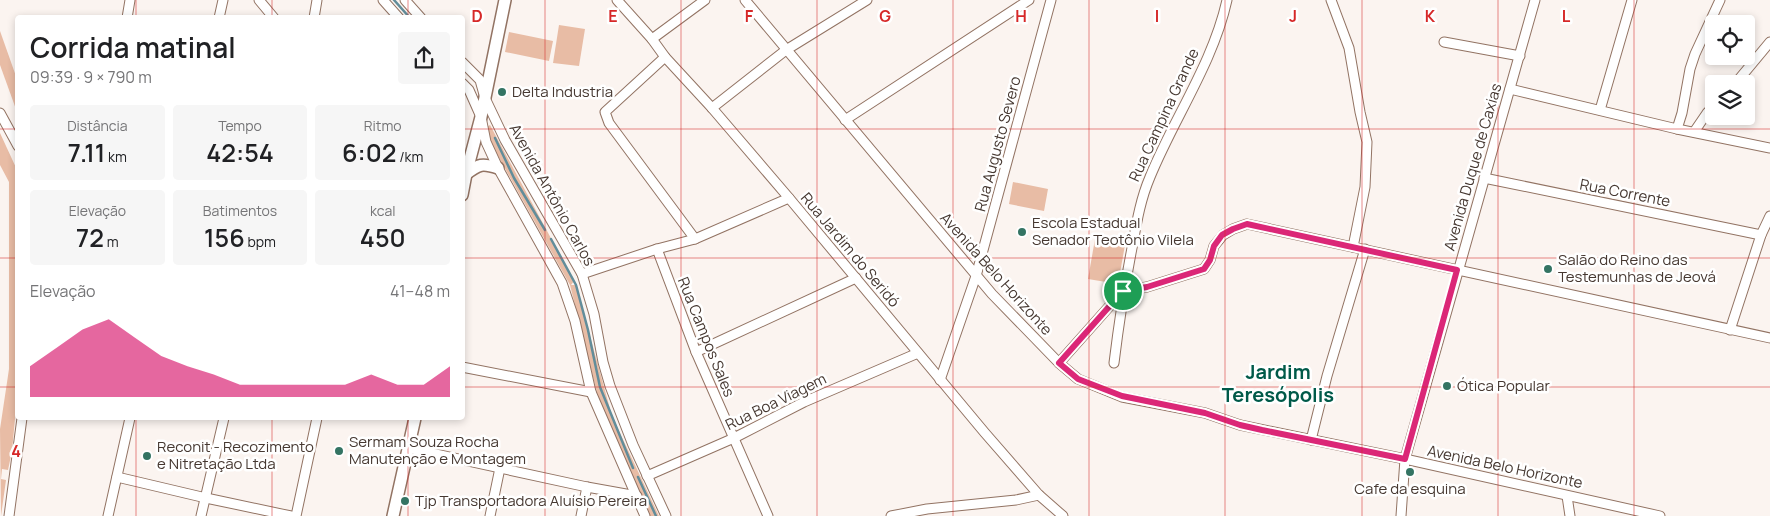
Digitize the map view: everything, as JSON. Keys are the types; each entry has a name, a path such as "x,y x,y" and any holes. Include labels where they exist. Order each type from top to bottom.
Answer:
{"main road":[{"path":"465,179 481,117 505,0"},
{"path":"466,174 483,164 498,168"},
{"path":"393,516 415,420"}],"street":[{"path":"127,15 130,0"},
{"path":"220,15 223,0"},
{"path":"259,0 272,15"},
{"path":"314,15 317,0"},
{"path":"383,0 396,15"},
{"path":"405,0 418,15"},
{"name":"Rua Jardim do Seridó","path":"618,0 665,57 712,108 789,198 940,380 1039,495 1062,516"},
{"path":"652,39 705,0"},
{"name":"Avenida Belo Horizonte","path":"745,0 976,276 1059,363 1078,379 1122,396 1205,413 1240,425 1405,459 1660,516"},
{"path":"712,108 786,50 867,0"},
{"path":"845,120 1029,0"},
{"name":"Rua Augusto Severo","path":"940,380 976,276 1051,0"},
{"name":"Rua Campina Grande","path":"1114,363 1123,291 1142,196 1174,123 1197,80 1222,20 1227,0"},
{"path":"1331,0 1349,48 1367,142 1365,187 1353,247"},
{"name":"Avenida Duque de Caxias","path":"1401,516 1405,459 1535,0"},
{"path":"1600,110 1632,0"},
{"path":"1677,128 1695,54 1720,0"},
{"path":"1444,42 1520,56"},
{"path":"1742,75 1770,42"},
{"path":"665,57 605,112 609,123 695,239"},
{"name":"Avenida Antônio Carlos","path":"465,65 480,80 485,98 505,140 582,274 594,314 602,362 633,445 666,516"},
{"name":"Avenida Antônio Carlos","path":"465,86 470,90 481,117 486,142 498,168 562,283 575,321 591,392 645,516"},
{"path":"1510,89 1770,148"},
{"path":"0,113 15,140"},
{"path":"1694,132 1705,116"},
{"name":"Rua Corrente","path":"1484,178 1761,234"},
{"path":"582,274 657,249 695,239 789,198"},
{"path":"1730,330 1761,234 1770,216"},
{"path":"1059,363 1123,291 1147,287 1204,269 1210,260 1214,246 1222,235 1247,224 1770,338"},
{"name":"Rua Campos Sales","path":"657,249 696,352 768,516"},
{"path":"1311,440 1327,376 1365,250"},
{"path":"696,352 856,278"},
{"name":"Rua Boa Viagem","path":"647,476 734,438 804,402 918,353"},
{"path":"465,368 591,392"},
{"path":"9,516 22,420"},
{"path":"108,516 130,420"},
{"path":"202,516 224,420"},
{"path":"296,516 318,420"},
{"path":"408,448 636,496"},
{"path":"490,516 500,468"},
{"path":"117,477 290,516"},
{"path":"581,516 587,487"},
{"path":"890,516 927,513 1039,495"},
{"path":"1567,496 1570,516"}],"shaded area":[{"path":"559,25 585,29 579,66 553,63"},
{"path":"0,31 15,73 15,106 0,65"},
{"path":"509,32 553,41 549,61 505,52"},
{"path":"490,125 574,281 571,285 576,285 612,416 659,516 649,516 604,421 570,285 483,129"},
{"path":"0,133 15,166 15,419 8,470 2,469 1,479 6,480 1,516 0,429 9,369 9,182 0,165"},
{"path":"1013,182 1048,189 1044,211 1009,204"},
{"path":"1095,239 1125,245 1118,284 1088,279"}],"waterway":[{"path":"394,0 407,15"},
{"path":"495,138 514,178 545,230"},
{"path":"551,239 576,285 600,387 633,468"},
{"path":"638,477 656,516"}],"place":[{"name":"Delta Industria","path":"502,92"},
{"name":"Escola Estadual Senador Teotônio Vilela","path":"1022,232"},
{"name":"Salão do Reino das Testemunhas de Jeová","path":"1548,269"},
{"name":"Ótica Popular","path":"1447,386"},
{"name":"Sermam Souza Rocha Manutenção e Montagem","path":"339,451"},
{"name":"Reconit - Recozimento e Nitretação Ltda","path":"147,456"},
{"name":"Cafe da esquina","path":"1410,472"},
{"name":"Tjp Transportadora Aluísio Pereira","path":"405,501"}],"district":[{"name":"Jardim Teresópolis","path":"1278,384"}],"route":[{"path":"1247,224 1457,270 1405,459 1240,425 1205,413 1122,396 1078,379 1059,363 1123,291 1147,287 1204,269 1210,260 1214,246 1222,235 1247,224"}]}
